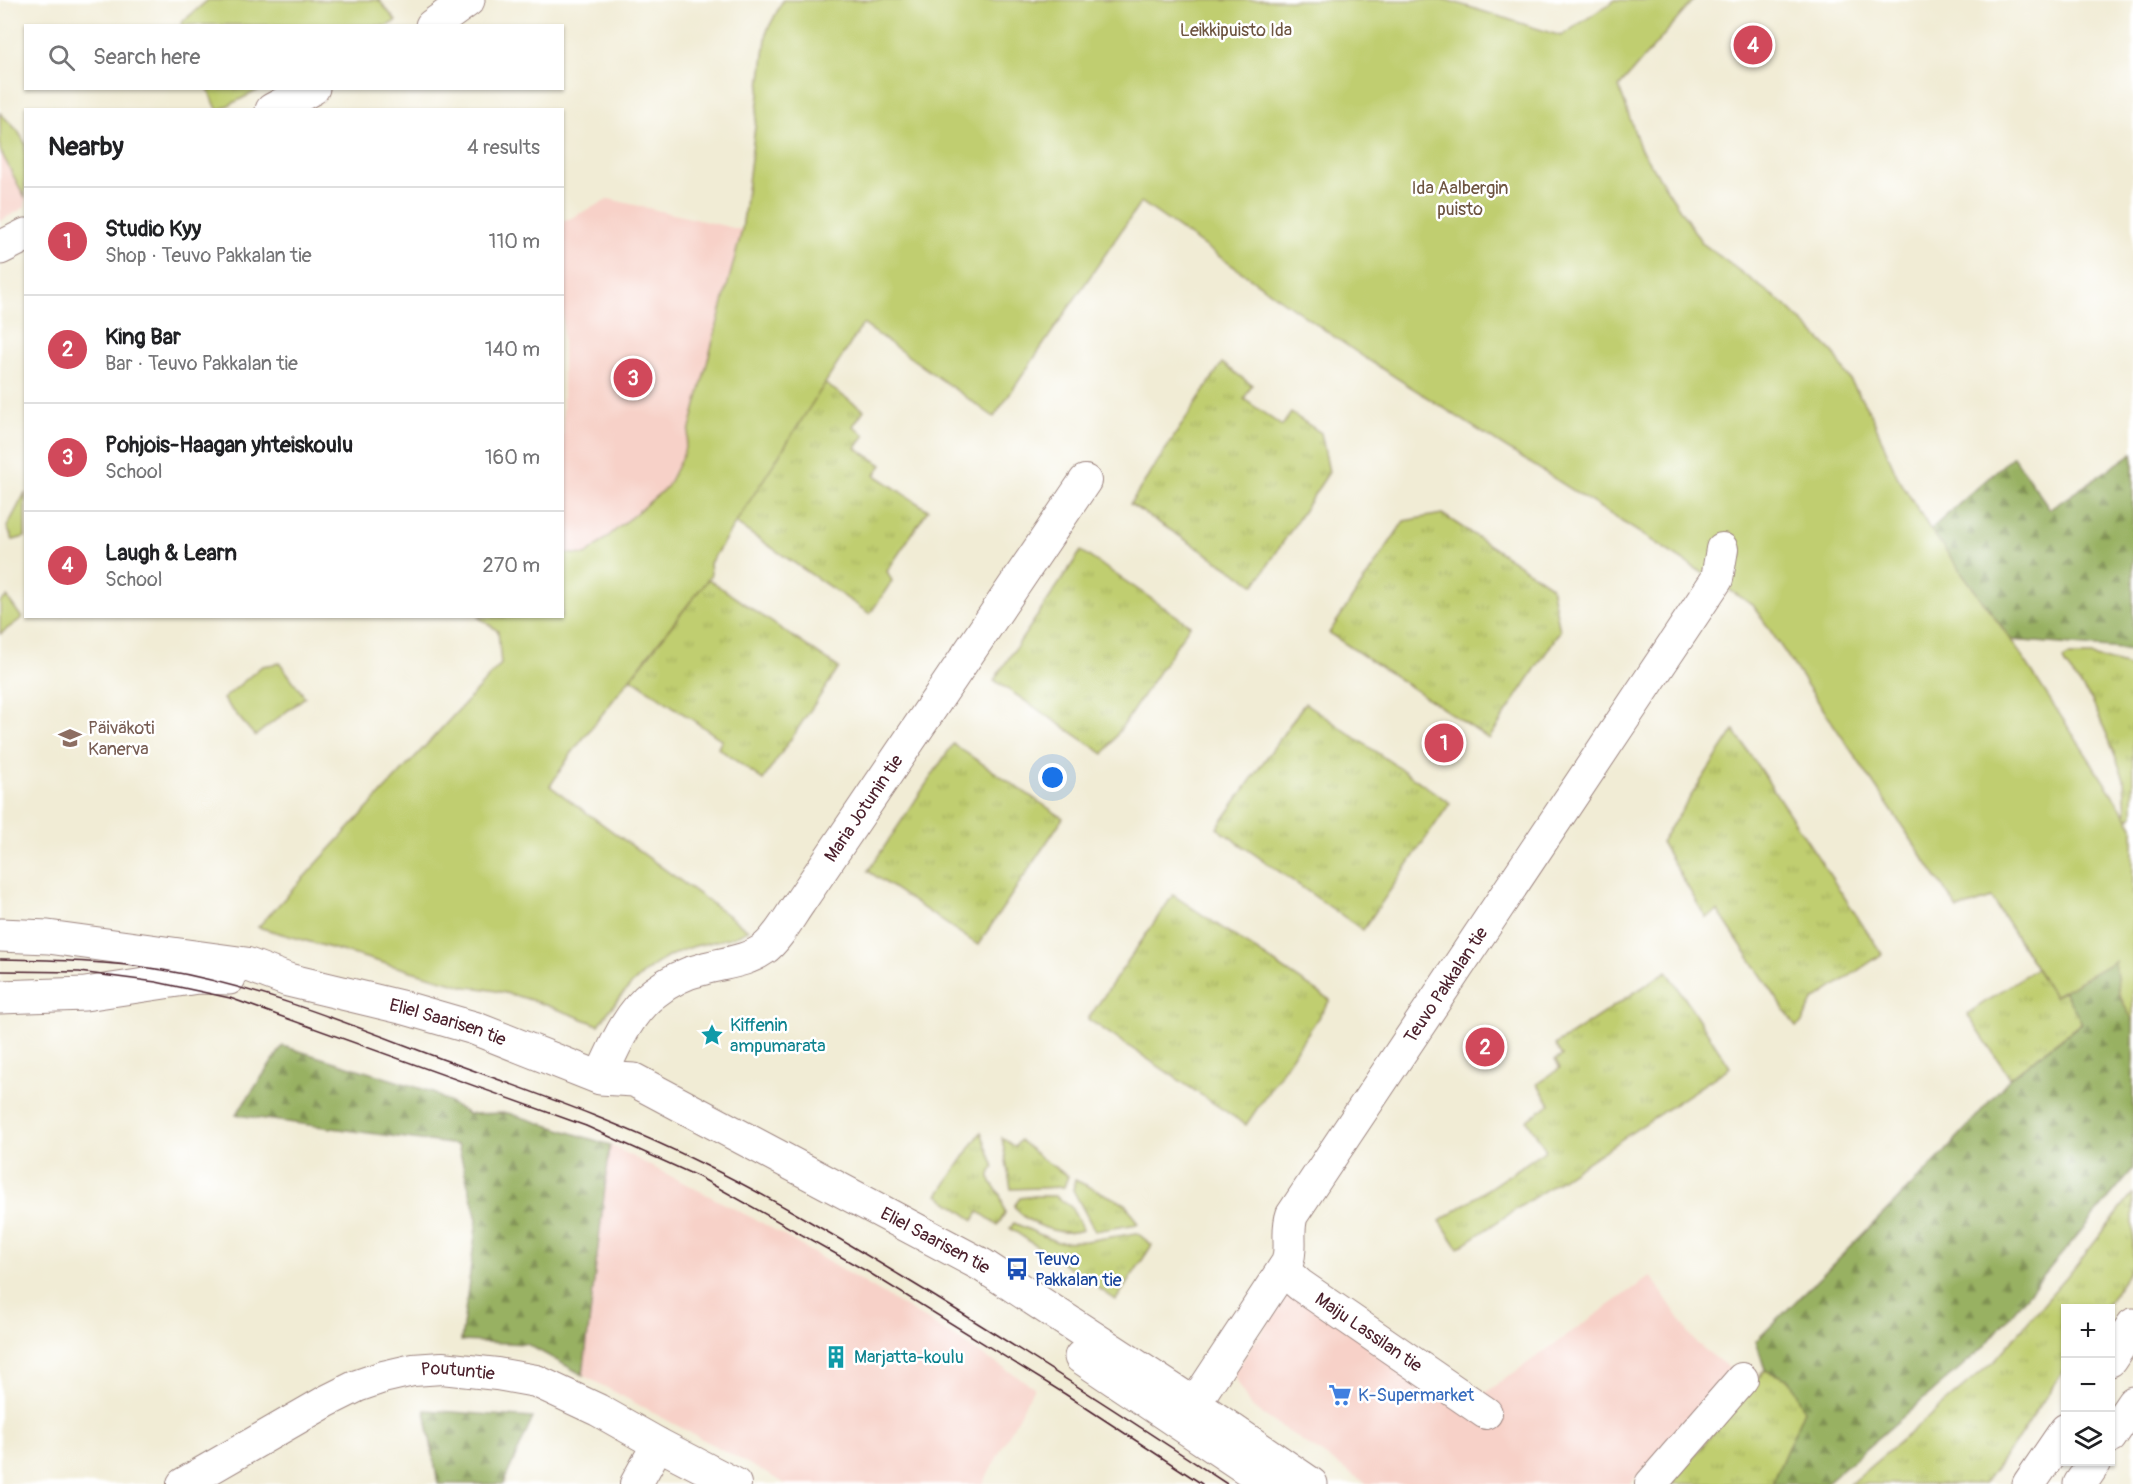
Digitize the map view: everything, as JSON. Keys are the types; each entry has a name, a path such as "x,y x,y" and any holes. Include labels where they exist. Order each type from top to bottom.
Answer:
{"main road":[{"path":"435,24 468,0"},
{"path":"276,108 309,90"},
{"path":"0,248 24,236"},
{"name":"Eliel Saarisen tie","path":"0,935 48,937 246,964 288,980 405,1008 474,1028 600,1078 626,1100 970,1285 1064,1346 1311,1484"},
{"name":"Eliel Saarisen tie","path":"0,997 85,994 198,977 288,980"},
{"path":"2111,1358 2133,1325"},
{"path":"2115,1430 2133,1403"},
{"name":"Eliel Saarisen tie","path":"1187,1414 1270,1484"},
{"path":"2029,1484 2061,1437"},
{"path":"2079,1484 2092,1466"}],"street":[{"name":"Maria Jotunin tie","path":"600,1078 624,1029 640,1006 654,993 680,977 752,956 766,948 1085,481"},
{"name":"Teuvo Pakkalan tie","path":"1187,1414 1283,1270 1290,1255 1288,1227 1292,1215 1717,579 1722,549"},
{"name":"Maiju Lassilan tie","path":"1283,1270 1300,1285 1486,1413"},
{"name":"Poutuntie","path":"183,1484 327,1401 364,1384 413,1370 442,1368 536,1381 598,1410 735,1484"},
{"path":"1651,1484 1742,1378"},
{"path":"636,1484 658,1444"}],"shaded area":[{"path":"0,151 24,194 24,208 0,221"},
{"path":"609,199 742,230 683,455 667,487 586,555 564,553 564,222"},
{"path":"610,1145 764,1224 922,1317 1034,1387 983,1484 786,1484 583,1375"},
{"path":"1651,1276 1695,1342 1734,1372 1630,1484 1367,1484 1250,1406 1233,1373 1293,1288 1468,1405"}],"green space":[{"path":"208,0 379,0 396,21 391,24 181,23"},
{"name":"Ida Aalbergin puisto","path":"783,0 1447,0 1561,36 1615,0 1694,0 1619,87 1640,148 1702,243 1784,304 1833,352 1871,414 1897,476 1930,529 2011,640 2133,826 2133,1021 2119,994 2115,961 2054,996 1992,898 1958,909 1753,605 1362,356 1141,202 994,417 863,324 710,563 711,575 571,754 550,786 748,930 729,938 679,951 665,958 628,988 599,1025 518,996 467,987 258,927 501,664 498,631 479,618 564,618 564,553 586,555 667,487 683,455 742,230 767,31"},
{"path":"208,90 259,90 223,108 217,108"},
{"path":"0,113 18,131 24,141 24,196 0,150"},
{"path":"1222,363 1252,385 1244,399 1282,426 1291,413 1321,433 1329,472 1255,585 1130,504"},
{"path":"824,383 864,410 853,426 865,435 856,448 882,465 875,475 928,510 887,571 892,581 870,614 735,523"},
{"path":"2133,453 2133,650 2011,640 1930,530 2013,456 2050,509"},
{"path":"24,495 24,537 13,540 7,527"},
{"path":"1442,514 1551,586 1560,631 1489,739 1329,633 1404,521"},
{"path":"1081,551 1190,625 1104,754 994,680"},
{"path":"708,579 839,668 763,780 718,748 722,740 631,678"},
{"path":"7,597 22,618 0,634 0,602"},
{"path":"2068,656 2092,656 2133,667 2133,815 2129,819 2126,816 2124,779 2091,699 2065,665 2063,659"},
{"path":"280,663 305,697 255,736 223,699 262,666"},
{"path":"1305,703 1450,803 1363,930 1217,828"},
{"path":"1734,730 1882,954 1813,1001 1802,1023 1796,1027 1718,911 1706,918 1661,842"},
{"path":"953,744 1063,818 978,945 868,871"},
{"path":"2103,861 2119,994 2133,1021 2133,1169 1983,1348 1825,1484 1772,1484 1804,1410 1790,1380 1765,1370 1756,1341 1945,1152 2010,1078 2082,1023 2064,991 2054,996 1997,907"},
{"path":"1173,895 1330,1000 1246,1125 1088,1019"},
{"path":"2036,968 2054,996 2064,991 2082,1022 2010,1078 1967,1014"},
{"path":"1667,971 1730,1067 1458,1248 1440,1221 1546,1150 1527,1120 1550,1104 1537,1084 1560,1068 1555,1060 1562,1056 1555,1045"},
{"path":"283,1046 432,1092 468,1114 508,1113 610,1145 583,1375 527,1344 461,1341 477,1220 458,1145 236,1115"},
{"path":"981,1132 994,1167 990,1181 1000,1195 1005,1213 998,1225 979,1212 974,1220 938,1195"},
{"path":"1002,1138 1015,1147 1020,1140 1042,1159 1068,1176 1064,1187 1011,1189"},
{"path":"1075,1180 1126,1204 1138,1224 1095,1231 1073,1190"},
{"path":"2133,1194 2133,1265 2108,1304 2061,1304 2061,1374 2018,1439 1984,1484 1850,1484 1994,1361 2067,1277"},
{"path":"1055,1196 1071,1207 1083,1230 1065,1232 1045,1228 1027,1219 1014,1206 1020,1198"},
{"path":"1014,1223 1057,1242 1085,1241 1137,1233 1152,1245 1116,1300 1010,1228"},
{"path":"1765,1370 1790,1380 1805,1410 1772,1484 1671,1484"},
{"path":"425,1410 533,1418 503,1484 438,1484"}],"tram line":[{"path":"0,959 122,965 163,970 232,986 334,1019 639,1134 782,1205 856,1249 1028,1354 1227,1484"},
{"path":"0,971 79,972 156,982 230,998 586,1126 699,1177 868,1272 1065,1394 1202,1484"}],"place":[{"name":"Laugh & Learn","path":"1753,45"},
{"name":"Pohjois-Haagan yhteiskoulu","path":"633,378"},
{"name":"Päiväkoti Kanerva","path":"70,738"},
{"name":"Studio Kyy","path":"1444,743"},
{"name":"Kiffenin ampumarata","path":"712,1035"},
{"name":"King Bar","path":"1485,1047"},
{"name":"Teuvo Pakkalan tie","path":"1017,1269"},
{"name":"Marjatta-koulu","path":"836,1357"},
{"name":"K-Supermarket","path":"1340,1395"}],"park label":[{"name":"Leikkipuisto Ida","path":"1236,30"}]}
